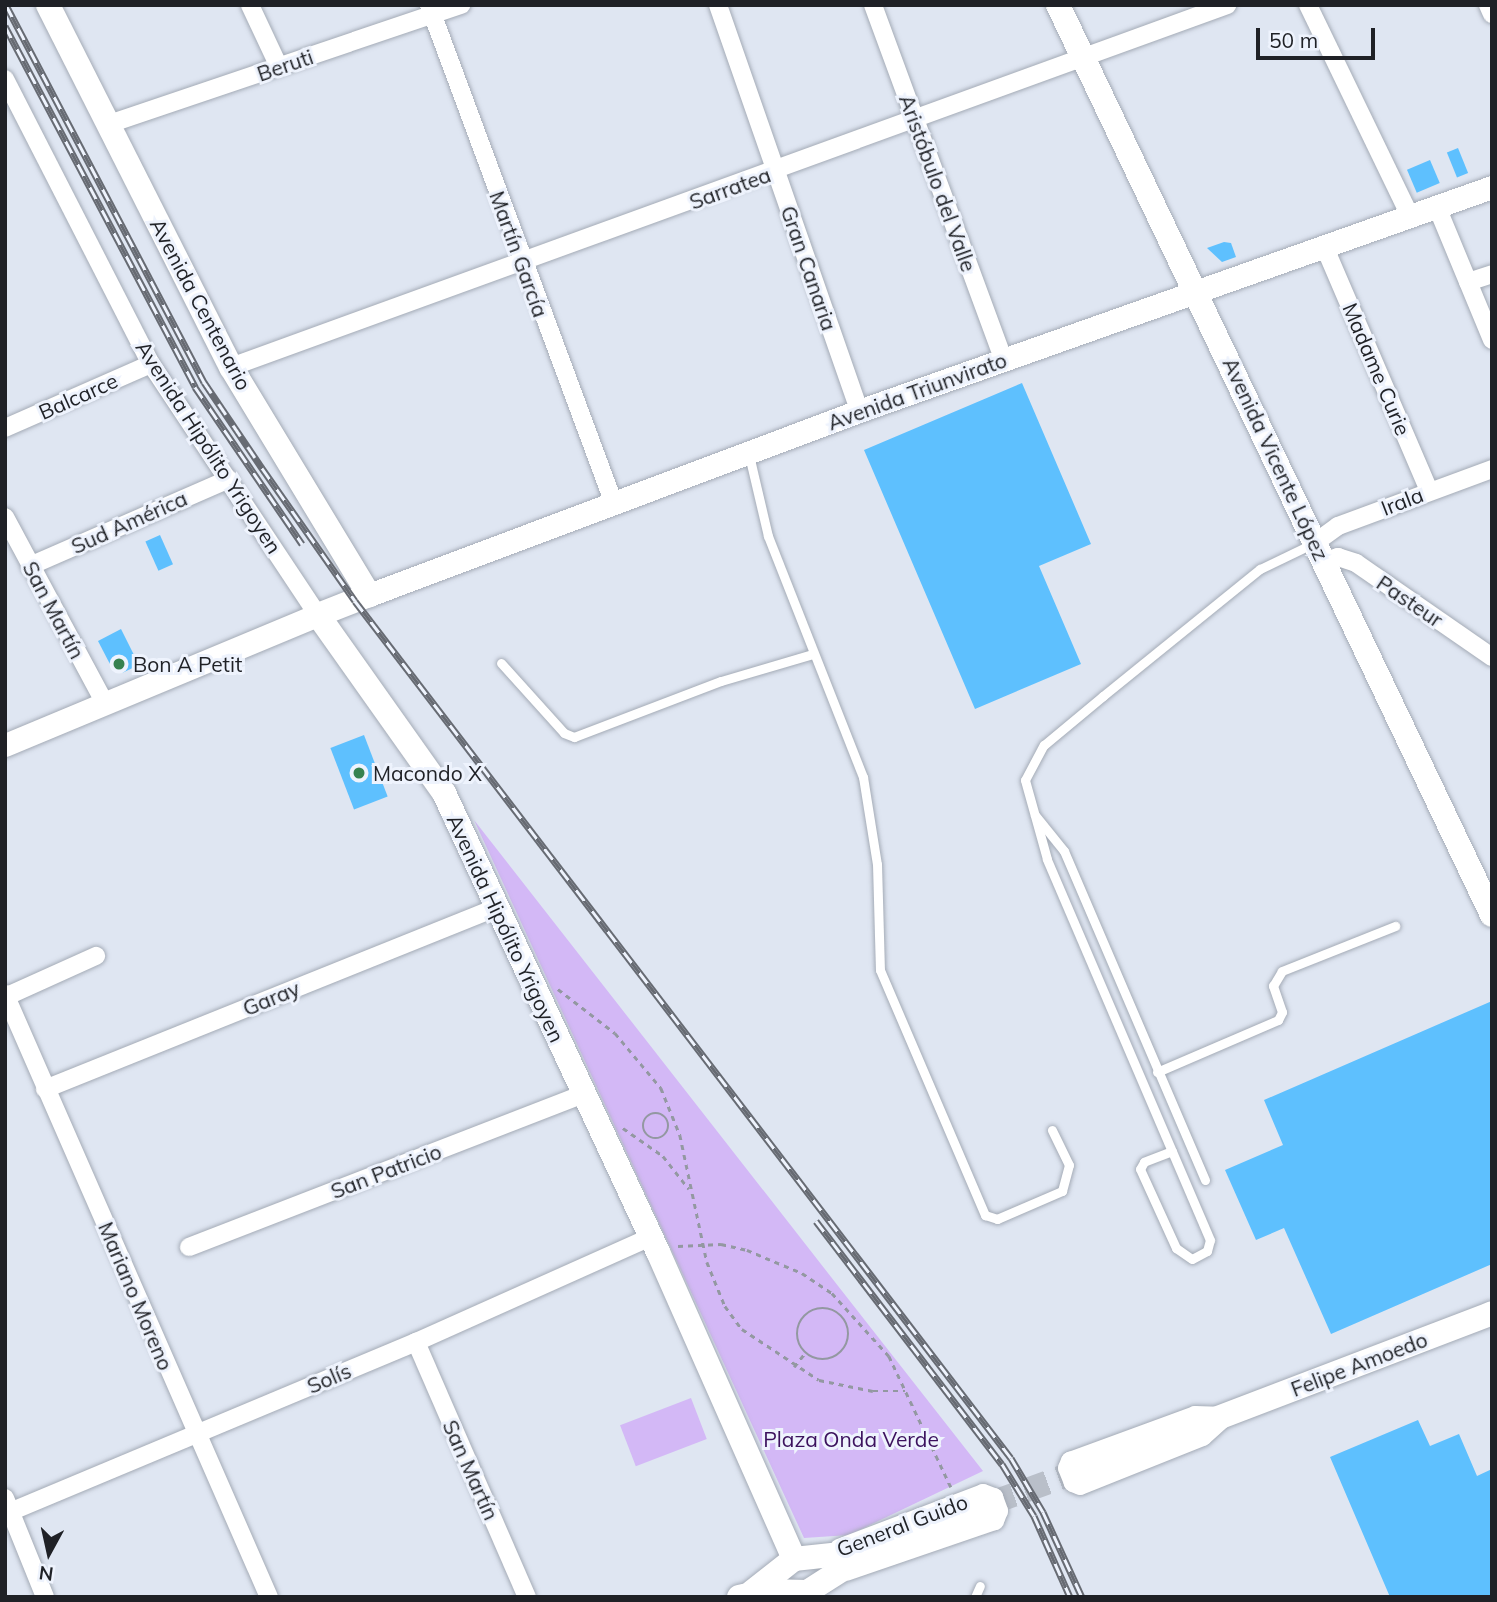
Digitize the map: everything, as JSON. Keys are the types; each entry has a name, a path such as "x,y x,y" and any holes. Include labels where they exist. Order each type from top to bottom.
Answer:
{"main road":[{"name":"Avenida Centenario","path":"48,5 231,367 369,595"},
{"name":"Avenida Vicente López","path":"1058,5 1492,915"},
{"name":"Avenida Triunvirato","path":"318,615 369,595"},
{"name":"Avenida Hipólito Yrigoyen","path":"318,615 436,779 654,1245 793,1559"},
{"name":"Felipe Amoedo","path":"1079,1471 1492,1313"},
{"name":"General Guido","path":"746,1595 793,1559 827,1566 991,1503"},
{"name":"General Guido","path":"746,1595 808,1594 827,1566"}],"street":[{"path":"250,5 279,67"},
{"name":"Beruti","path":"109,124 279,67 431,10 461,5"},
{"name":"Gran Canaria","path":"718,5 859,411"},
{"name":"Aristóbulo del Valle","path":"873,5 1004,360"},
{"name":"Sarratea","path":"231,367 915,121 1227,5"},
{"path":"1308,5 1410,216"},
{"path":"1488,5 1492,14"},
{"name":"Martín García","path":"431,10 521,262 612,501"},
{"name":"Avenida Hipólito Yrigoyen","path":"5,79 10,99 151,364 318,615"},
{"name":"Avenida Triunvirato","path":"369,595 612,501 859,411 1492,187"},
{"path":"1437,207 1492,340"},
{"name":"Madame Curie","path":"1325,248 1429,491"},
{"path":"1468,282 1492,274"},
{"name":"Balcarce","path":"5,428 151,364"},
{"name":"Irala","path":"1320,552 1338,526 1492,469"},
{"name":"Sud América","path":"30,566 229,478"},
{"name":"San Martín","path":"5,517 104,702"},
{"name":"Pasteur","path":"1320,552 1356,563 1492,657"},
{"path":"5,745 318,615"},
{"name":"Garay","path":"45,1090 497,906"},
{"path":"6,996 96,956"},
{"name":"Mariano Moreno","path":"6,996 269,1597"},
{"name":"San Patricio","path":"190,1247 583,1094"},
{"name":"Solís","path":"7,1508 196,1434 654,1245"},
{"name":"San Martín","path":"416,1342 527,1597"},
{"name":"Felipe Amoedo","path":"1195,1415 1226,1416 1203,1437 1080,1486 1073,1483 1067,1468 1070,1461 1195,1415"},
{"name":"General Guido","path":"991,1494 998,1518 867,1568 827,1566 958,1502 991,1494"},
{"path":"7,1508 45,1597"}],"lane":[{"path":"749,453 768,536 813,654 857,755 867,794 877,864 880,970 990,1218 998,1219 1062,1191 1069,1165 1052,1130"},
{"path":"1172,1151 1144,1161 1140,1169 1176,1248 1192,1259 1208,1251 1210,1240 1029,808 1025,780 1044,745 1260,569 1320,552"},
{"path":"501,663 564,733 574,737 721,681 813,654"},
{"path":"1029,808 1064,851 1205,1180"},
{"path":"1157,1072 1278,1020 1282,1012 1273,986 1282,971 1395,926"},
{"path":"975,1597 980,1586"}],"path":[{"path":"527,970 615,1033 661,1087 674,1118 701,1244 725,1306 742,1329 794,1367 844,1386 905,1391"},
{"path":"662,1114 667,1120 668,1128 661,1138 645,1133 643,1125 650,1115 662,1114"},
{"path":"594,1118 639,1138 663,1156 691,1191"},
{"path":"667,1120 674,1118"},
{"path":"639,1138 645,1133"},
{"path":"654,1245 720,1244 774,1259 802,1273 844,1306 889,1356 958,1502"},
{"path":"838,1314 844,1306"},
{"path":"820,1308 838,1314 848,1334 843,1351 828,1360 805,1353 797,1337 805,1315 820,1308"},
{"path":"794,1367 805,1353"}],"green space":[{"name":"Plaza Onda Verde","path":"474,820 983,1471 849,1535 804,1538"},
{"path":"691,1398 707,1439 636,1466 620,1425"}],"building":[{"path":"1458,148 1468,173 1457,178 1447,152"},
{"path":"1430,160 1440,183 1417,193 1407,170"},
{"path":"1224,242 1231,243 1236,257 1222,262 1207,248"},
{"path":"1022,383 1091,544 1039,566 1081,664 975,709 864,450"},
{"path":"160,535 173,564 158,571 145,542"},
{"path":"121,629 139,665 122,673 113,670 98,641"},
{"name":"Macondo X","path":"364,735 388,797 354,810 330,748"},
{"path":"1492,1001 1492,1264 1331,1334 1284,1228 1256,1240 1225,1170 1283,1145 1264,1100"},
{"path":"1418,1420 1430,1446 1459,1434 1477,1476 1492,1469 1492,1597 1390,1597 1330,1457"}],"tunnel":[{"path":"991,1503 1079,1471"}],"railway":[{"path":"6,5 204,382 262,468 355,601 1011,1458 1043,1512 1082,1597"},
{"path":"5,26 195,387 302,544"},
{"path":"816,1221 1002,1464 1034,1516 1070,1597"}],"place":[{"name":"Bon A Petit","path":"119,664"},
{"name":"Macondo X","path":"359,773"}]}
